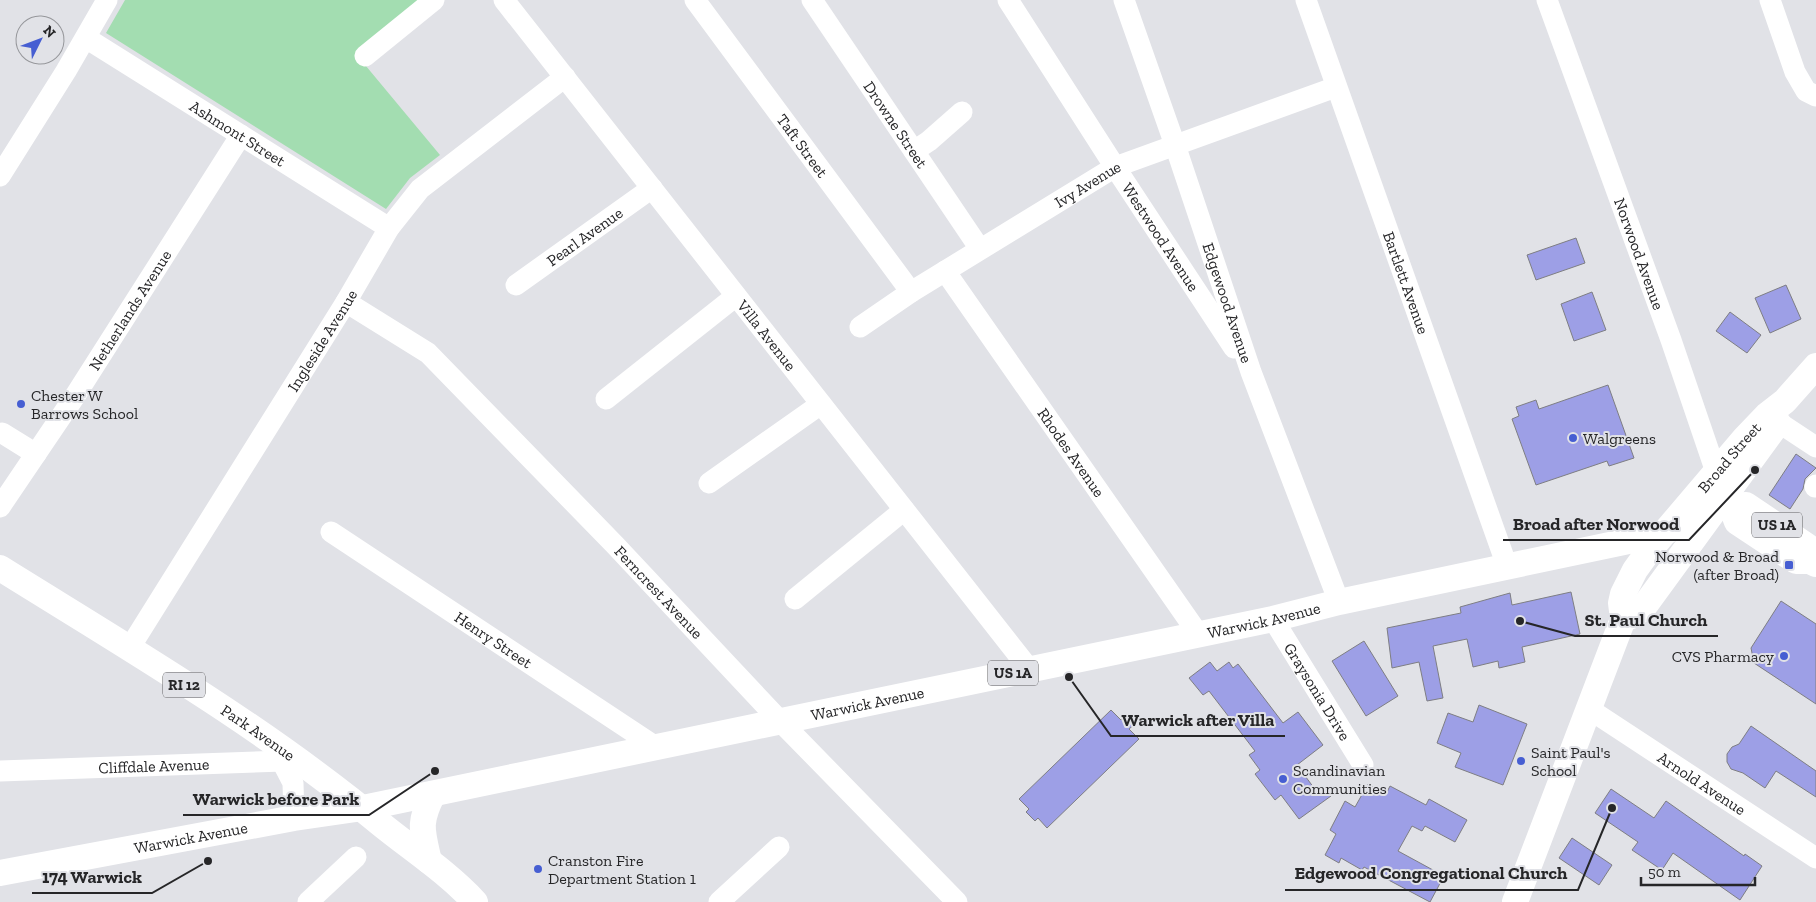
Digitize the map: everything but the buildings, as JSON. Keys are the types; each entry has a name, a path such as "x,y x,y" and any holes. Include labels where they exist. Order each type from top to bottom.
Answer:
{"main road":[{"name":"Broad Street","path":"1623,619 1634,615 1643,608 1727,502 1782,412 1813,376"},
{"name":"Broad Street","path":"1515,902 1623,619 1621,603 1626,586 1640,563 1662,534 1759,422 1782,412"},
{"name":"Norwood Avenue","path":"1716,472 1727,502"},
{"name":"Warwick Avenue","path":"0,873 294,818 364,808 1199,635 1339,602 1662,534 1727,502"},
{"name":"US 1A","path":"1727,502 1746,505 1786,531 1807,546 1813,562"},
{"name":"Park Avenue","path":"0,568 129,649 364,808 429,861 475,902"},
{"path":"429,861 422,830 424,812 433,794"}],"street":[{"path":"0,176 86,38 107,0"},
{"path":"365,56 434,0"},
{"name":"Villa Avenue","path":"504,0 1030,670"},
{"name":"Taft Street","path":"695,0 911,292"},
{"name":"Drowne Street","path":"812,0 980,249"},
{"name":"Westwood Avenue","path":"1008,0 1114,167 1250,372"},
{"name":"Edgewood Avenue","path":"1124,0 1175,145 1250,372 1339,602"},
{"name":"Bartlett Avenue","path":"1306,0 1507,566"},
{"name":"Norwood Avenue","path":"1547,0 1671,340 1716,472"},
{"path":"1770,0 1795,72 1806,91 1816,96"},
{"name":"Ashmont Street","path":"86,38 389,228"},
{"name":"Ingleside Avenue","path":"129,649 346,302 389,228 420,189 565,77"},
{"name":"Ivy Avenue","path":"860,327 911,292 1114,167 1336,86"},
{"path":"914,151 929,141 962,112"},
{"name":"Netherlands Avenue","path":"0,507 241,135"},
{"name":"Pearl Avenue","path":"516,285 652,188"},
{"name":"Rhodes Avenue","path":"945,271 1199,635"},
{"path":"606,400 736,296"},
{"name":"Ferncrest Avenue","path":"346,302 428,353 615,544 781,722 956,902"},
{"path":"709,483 821,404"},
{"path":"1782,412 1816,447"},
{"path":"2,433 36,454"},
{"path":"795,600 904,510"},
{"name":"Henry Street","path":"331,532 656,748"},
{"name":"Graysonia Drive","path":"1273,619 1363,765"},
{"name":"Arnold Avenue","path":"1589,709 1816,858"},
{"path":"277,750 293,783 294,818"},
{"name":"Cliffdale Avenue","path":"0,771 277,750"},
{"path":"719,902 779,848"},
{"path":"308,902 356,857"}],"green space":[{"path":"125,0 423,0 356,54 440,155 410,178 386,209 106,33"}],"place":[{"name":"Chester W Barrows School","path":"21,404"},
{"name":"Walgreens","path":"1573,438"},
{"name":"Broad after Norwood","path":"1755,470"},
{"name":"Norwood & Broad (after Broad)","path":"1789,565"},
{"name":"St. Paul Church","path":"1520,621"},
{"name":"CVS Pharmacy","path":"1784,656"},
{"name":"Warwick after Villa","path":"1069,677"},
{"name":"Saint Paul's School","path":"1521,761"},
{"name":"Warwick before Park","path":"435,771"},
{"name":"Scandinavian Communities","path":"1283,779"},
{"name":"Edgewood Congregational Church","path":"1612,808"},
{"name":"174 Warwick","path":"208,861"},
{"name":"Cranston Fire Department Station 1","path":"538,869"}]}
